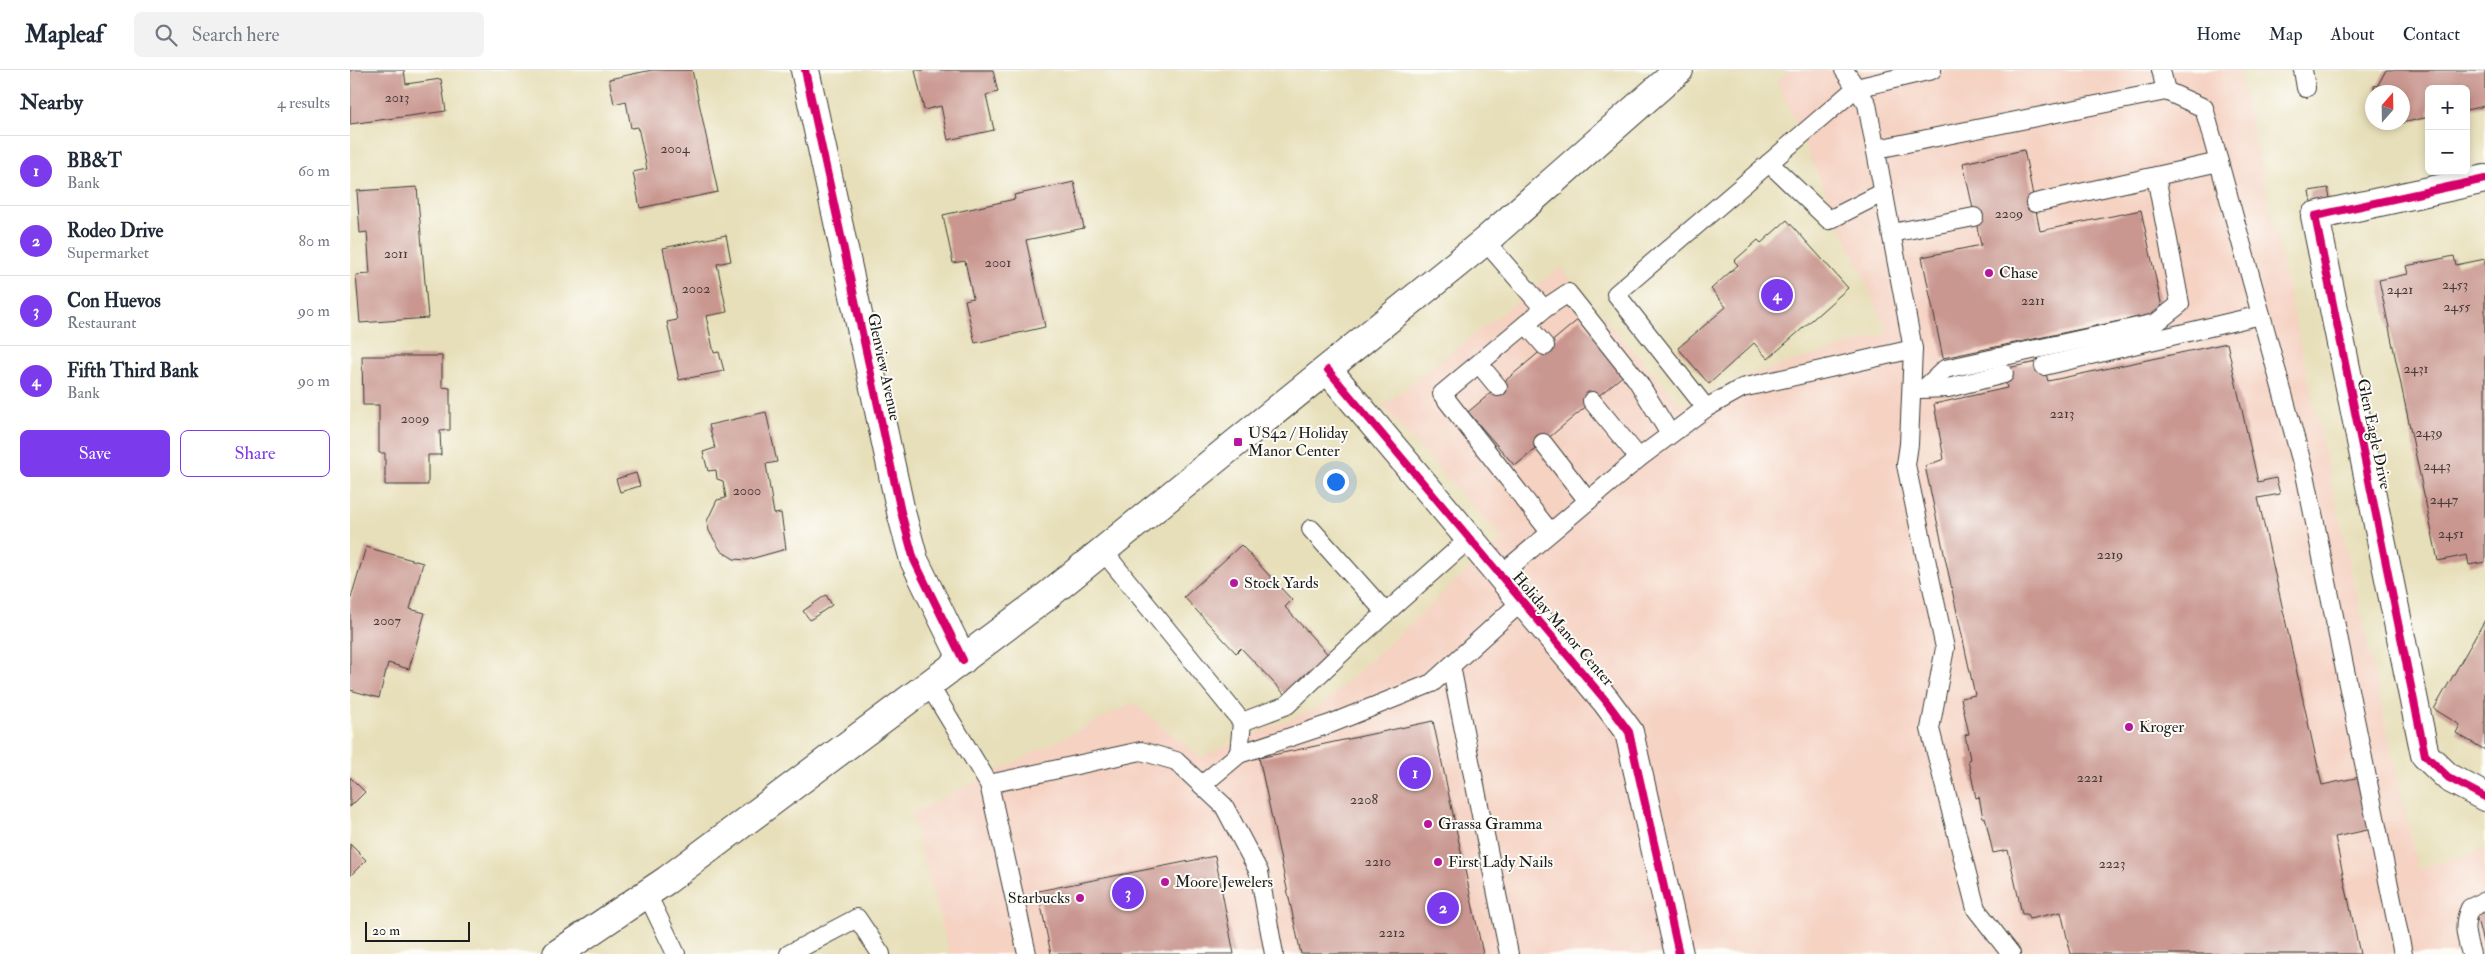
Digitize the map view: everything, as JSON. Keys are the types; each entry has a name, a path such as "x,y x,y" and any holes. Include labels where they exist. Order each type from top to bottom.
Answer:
{"street":[{"name":"Glenview Avenue","path":"805,70 914,560 963,660"},
{"path":"567,951 929,686 1103,551 1485,241 1679,70"},
{"name":"Glen Eagle Drive","path":"2485,179 2315,216 2426,754 2449,778 2485,797"},
{"name":"Holiday Manor Center","path":"1328,370 1499,576 1606,701 1629,732 1679,954"}],"lane":[{"path":"1844,70 1867,104 1914,350 1918,390 1906,465 1945,648 1930,729 1976,909 2011,954"},
{"path":"1706,408 1616,294 1856,88 1932,70"},
{"path":"2160,70 2166,91"},
{"path":"2303,70 2306,88"},
{"path":"1877,150 2166,91 2204,108 2305,474 2403,954"},
{"path":"2035,203 2219,162"},
{"path":"1769,163 1829,220 1884,192"},
{"path":"1918,390 1945,369 2156,323 2180,304 2156,176"},
{"path":"1892,233 1974,216"},
{"path":"1485,241 1544,309"},
{"path":"1550,532 1442,394 1544,309 1568,293 1637,380 1670,434"},
{"path":"2044,366 2261,315"},
{"path":"1526,324 1545,346"},
{"path":"1499,576 1670,434 1706,408 1742,388 1914,350"},
{"path":"1479,364 1498,386"},
{"path":"1918,390 1948,388 2004,374"},
{"path":"1592,401 1639,458"},
{"path":"1544,443 1588,501"},
{"path":"1311,529 1386,613"},
{"path":"1242,722 1287,705 1469,539"},
{"path":"1103,551 1242,722 1239,754"},
{"path":"1202,785 1239,754 1330,724 1432,683 1521,602"},
{"path":"1451,666 1509,954"},
{"path":"929,686 989,784 1027,954"},
{"path":"989,784 1140,751 1176,761 1224,806 1259,872 1274,954"},
{"path":"647,894 676,954"},
{"path":"2470,954 2464,931 2465,918 2470,908 2485,901"},
{"path":"789,954 857,918 881,954"}],"shaded area":[{"path":"1789,70 2239,70 2418,869 2485,849 2485,954 950,954 911,814 1133,703 1200,757 1321,706 1502,539 1382,406 1560,268 1682,406 1756,373 1888,333 1777,82"}],"building":[{"path":"350,70 404,70 406,84 441,79 446,111 350,124"},
{"path":"652,70 692,70 718,192 640,208 633,172 647,169 638,127 631,128 626,101 614,104 609,79"},
{"path":"915,70 993,70 998,92 986,95 994,130 948,140 941,106 924,110"},
{"path":"2386,70 2485,70 2485,106 2470,109 2470,85 2425,85 2425,118 2410,121 2410,85 2378,85"},
{"path":"2024,150 2040,231 2141,210 2163,312 1943,358 1922,257 1981,245 1963,163"},
{"path":"1074,182 1084,228 1026,240 1045,327 975,343 965,300 973,298 965,261 953,263 943,215 1015,199 1014,195"},
{"path":"417,187 428,318 360,323 356,275 370,274 367,232 360,233 357,191"},
{"path":"2328,188 2331,204 2312,207 2309,191"},
{"path":"1787,220 1848,288 1768,359 1754,343 1709,384 1678,348 1726,307 1711,289 1738,265 1734,261 1758,240 1761,243"},
{"path":"726,235 731,261 717,264 727,312 706,316 714,353 719,352 724,371 679,380 667,322 677,320 663,248"},
{"path":"2454,256 2456,265 2485,259 2485,562 2469,565 2467,555 2438,561 2379,280 2408,274 2406,266"},
{"path":"1580,318 1626,373 1515,466 1468,412"},
{"path":"2227,343 2258,482 2276,478 2280,494 2258,498 2322,785 2360,777 2372,829 2335,837 2360,954 2071,954 2061,912 2029,919 2027,914 2022,914 2008,850 1993,853 1979,797 1976,798 1965,735 1969,734 1961,698 1975,695 1925,466 1944,459 1934,404 2007,388 2002,369 2042,361 2048,381"},
{"path":"362,356 442,356 442,387 450,388 450,430 440,431 441,455 428,455 428,485 385,485 385,453 379,453 379,405 363,405"},
{"path":"766,412 777,462 766,464 774,514 781,513 786,549 747,560 734,559 721,551 709,531 707,521 717,500 726,498 723,481 717,479 716,470 708,471 703,452 715,448 709,425"},
{"path":"636,473 640,486 620,492 616,479"},
{"path":"1241,545 1292,600 1285,607 1333,660 1290,700 1241,648 1236,653 1184,597"},
{"path":"366,547 423,563 410,609 425,613 409,669 388,663 379,698 350,690 350,601"},
{"path":"826,595 832,605 810,620 803,611"},
{"path":"2485,620 2485,750 2456,733 2460,725 2434,709"},
{"path":"1433,721 1483,954 1301,954 1259,758"},
{"path":"350,777 365,792 350,807"},
{"path":"350,844 366,860 350,876"},
{"path":"1215,856 1234,954 1051,954 1038,891"},
{"path":"2485,908 2485,946 2484,946 2475,911"}],"cycle path":[{"path":"805,70 901,512 914,560 963,660"},
{"path":"2485,179 2315,216 2425,755 2449,778 2485,797"},
{"path":"1328,370 1606,701 1629,732 1679,954"}],"place":[{"name":"Chase","path":"1989,273"},
{"name":"Fifth Third Bank","path":"1777,295"},
{"name":"US42 / Holiday Manor Center","path":"1238,442"},
{"name":"Stock Yards","path":"1234,583"},
{"name":"Kroger","path":"2129,727"},
{"name":"BB&T","path":"1415,773"},
{"name":"Grassa Gramma","path":"1428,824"},
{"name":"First Lady Nails","path":"1438,862"},
{"name":"Moore Jewelers","path":"1165,882"},
{"name":"Con Huevos","path":"1128,893"},
{"name":"Starbucks","path":"1080,898"},
{"name":"Rodeo Drive","path":"1443,908"}]}
